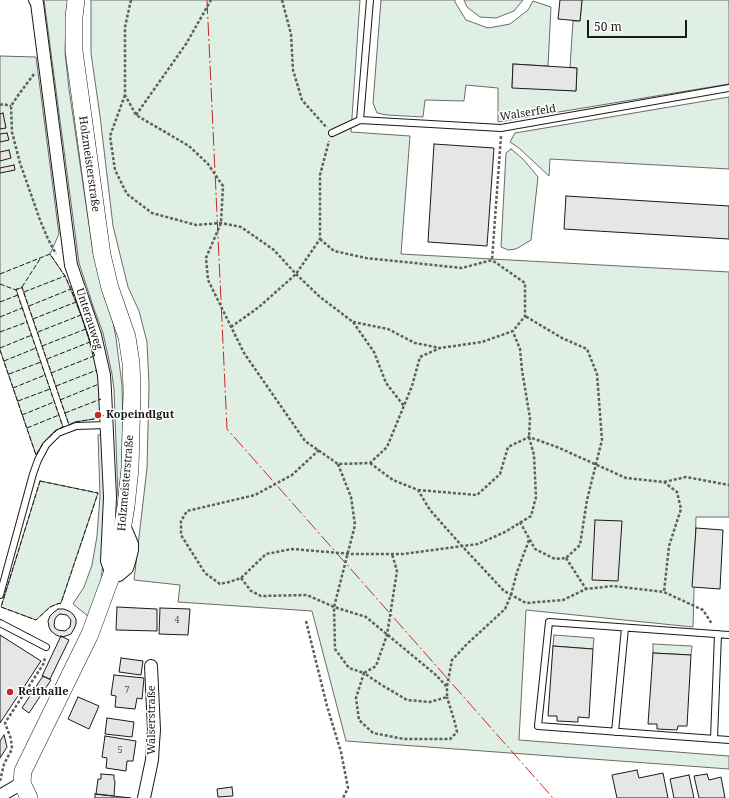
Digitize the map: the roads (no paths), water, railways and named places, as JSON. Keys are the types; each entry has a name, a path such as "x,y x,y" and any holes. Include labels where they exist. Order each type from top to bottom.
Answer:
{"street":[{"name":"Unterauweg","path":"35,0 37,3 71,265 95,335 106,391 110,497 107,561 112,574"},
{"name":"Holzmeisterstraße","path":"26,791 24,771 90,634 112,574 120,544 130,468 132,392 131,363 127,337 110,288 102,255 74,51 74,17 76,0"},
{"name":"Walserstraße","path":"144,798 152,760 154,730 151,666"},
{"path":"0,796 26,791"}],"lane":[{"path":"360,120 370,0"},
{"name":"Walserfeld","path":"332,134 360,120 501,128 729,88"},
{"path":"0,595 33,474 46,444 58,433 76,426 107,425"},
{"path":"729,635 549,622 538,726 729,740"},
{"path":"0,623 46,647"},
{"path":"615,732 625,628"},
{"path":"714,739 718,634"}],"place":[{"name":"Kopeindlgut","path":"98,415"},
{"name":"Reithalle","path":"10,692"}]}
